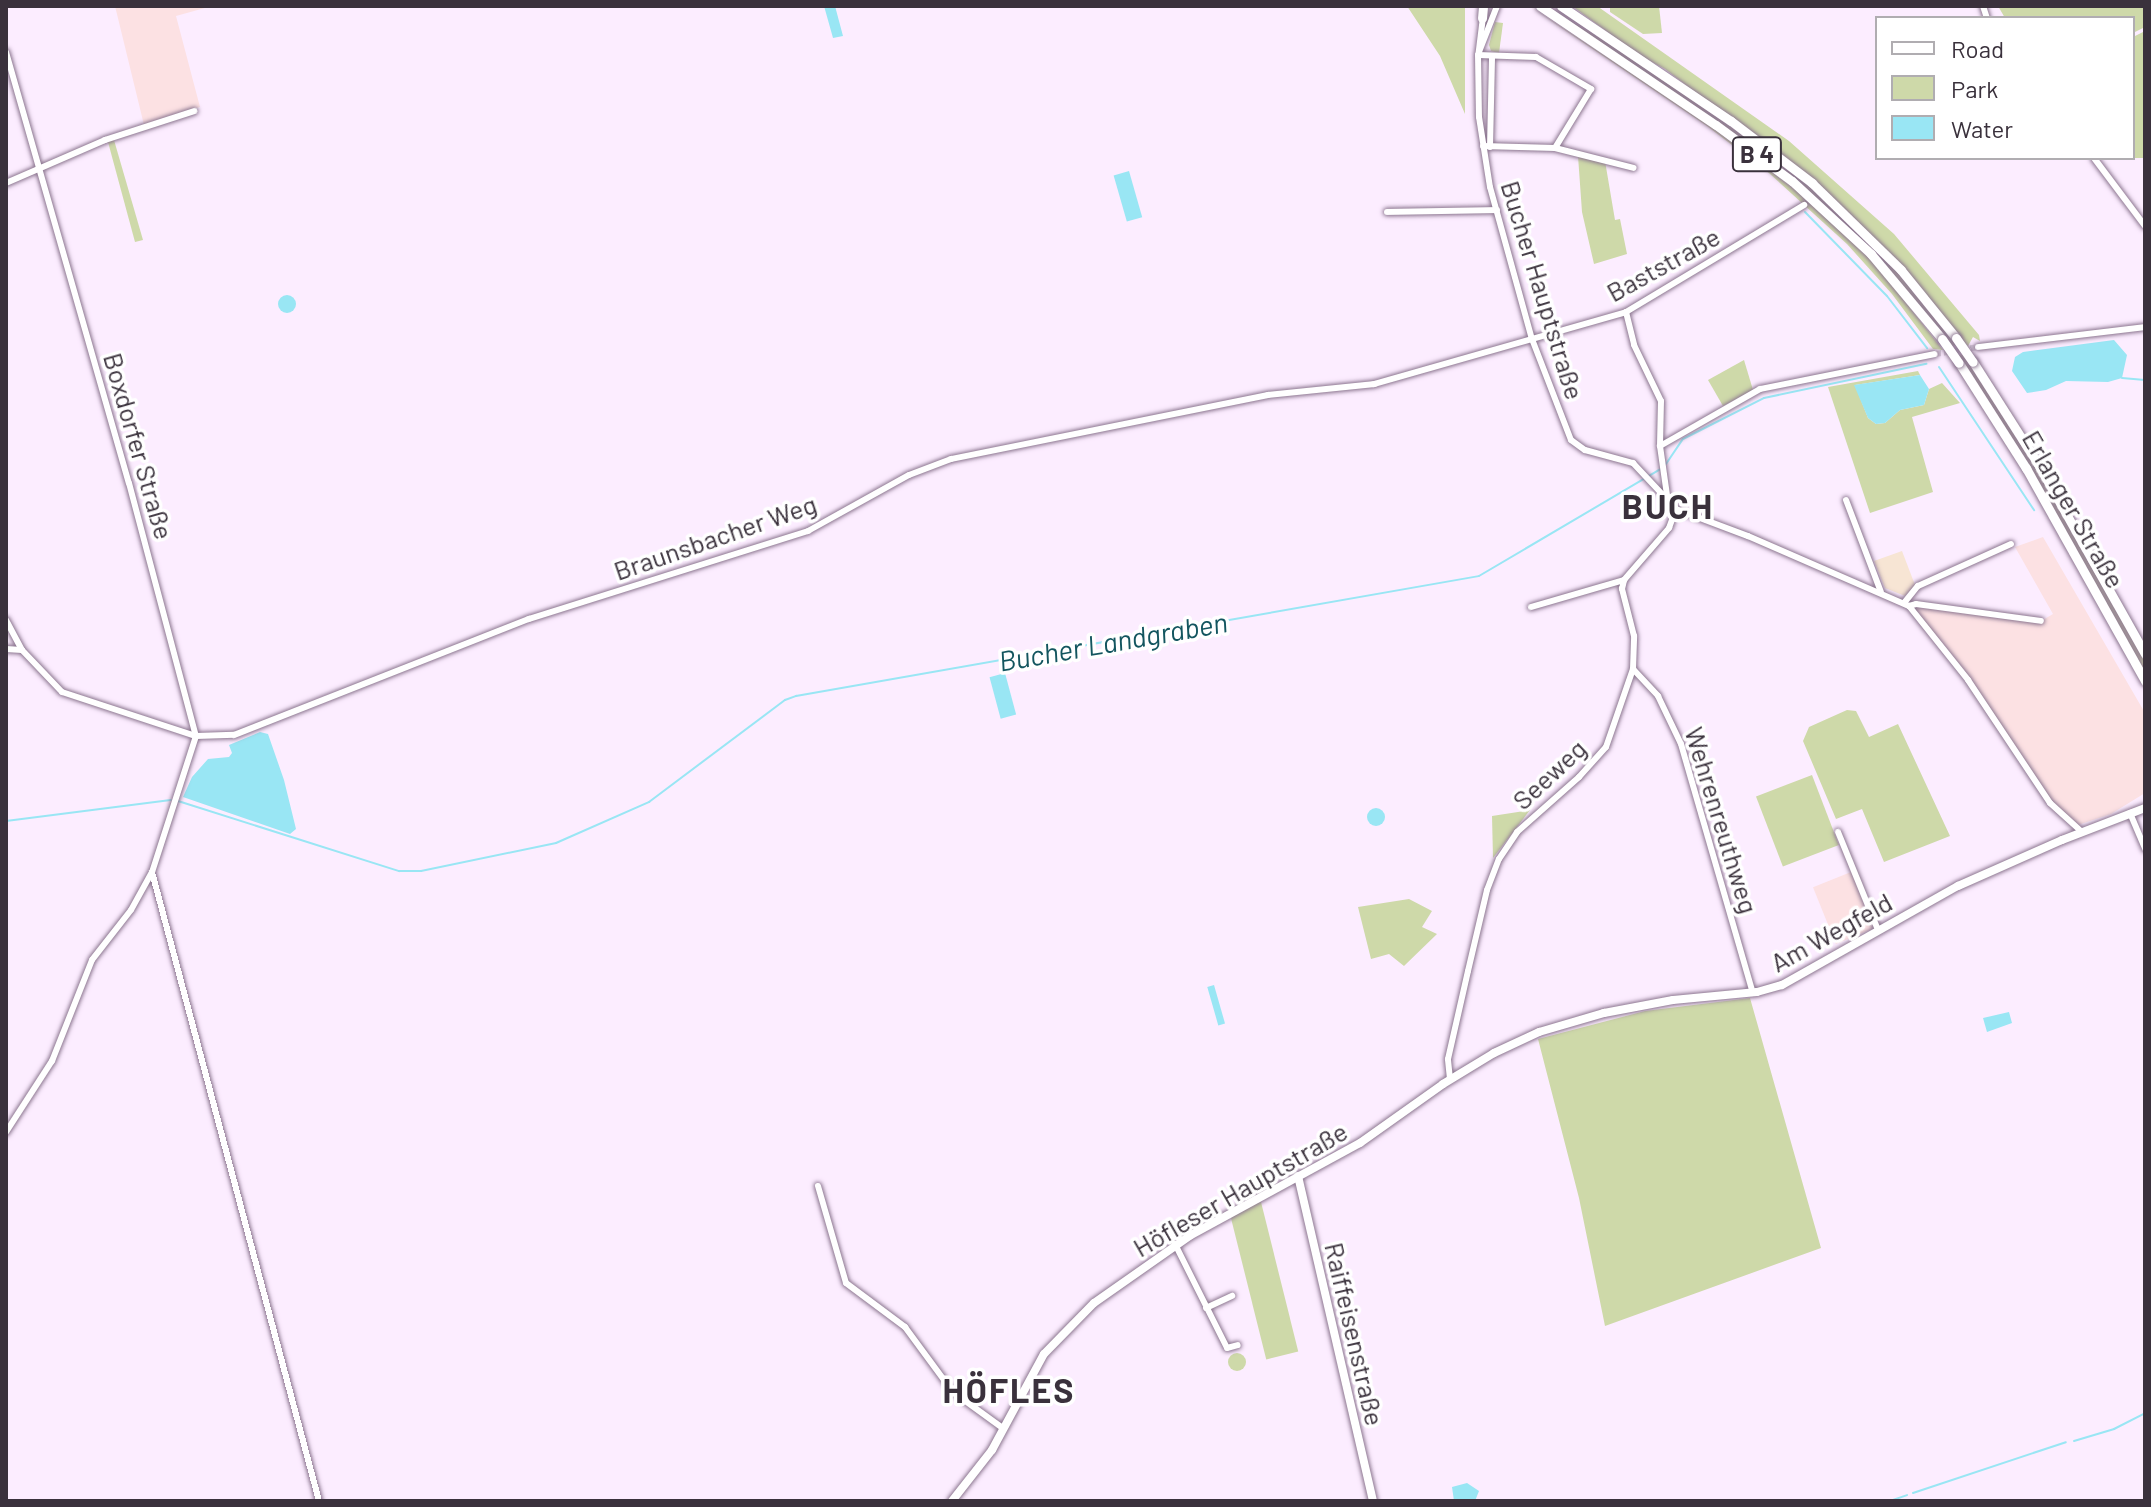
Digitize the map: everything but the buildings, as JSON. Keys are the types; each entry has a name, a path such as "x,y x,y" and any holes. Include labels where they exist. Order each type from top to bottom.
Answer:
{"main road":[{"path":"1482,18 1484,6"},
{"name":"Erlanger Straße","path":"1540,6 1716,125 1799,187 1871,254 1959,363 2026,468 2145,681"},
{"name":"Erlanger Straße","path":"1561,6 1731,121 1812,183 1901,270 1973,362 2038,464 2145,654"}],"street":[{"name":"Bucher Hauptstraße","path":"1478,55 1497,6"},
{"name":"Bucher Hauptstraße","path":"1482,18 1478,55 1486,146 1497,210 1532,339 1571,440 1585,450 1625,459 1647,477 1676,509 1906,604 1968,680 2050,803 2082,832"},
{"name":"Boxdorfer Straße","path":"6,52 41,167 196,736"},
{"path":"1478,55 1536,57 1591,89 1555,148"},
{"name":"Bucher Hauptstraße","path":"1486,146 1492,56"},
{"path":"6,183 105,140 194,111"},
{"path":"1486,146 1555,148 1634,168"},
{"path":"2096,160 2145,226"},
{"name":"Baststraße","path":"1532,339 1626,312 1804,205"},
{"path":"1387,212 1497,210"},
{"path":"1626,312 1634,345 1661,401 1660,446 1668,502"},
{"path":"1978,347 2145,327"},
{"name":"Braunsbacher Weg","path":"196,736 219,738 249,731 529,619 800,534 909,475 951,459 1268,395 1374,384 1532,339"},
{"path":"1660,446 1760,389 1935,354"},
{"path":"1846,500 1881,592"},
{"path":"1531,607 1624,580 1669,528 1676,509"},
{"path":"1906,604 1918,586 2011,544"},
{"name":"Seeweg","path":"1450,1079 1448,1059 1487,890 1499,859 1517,832 1594,763 1606,747 1633,669 1634,636 1622,589 1624,580"},
{"path":"1906,604 2041,621"},
{"path":"6,620 22,650 62,692 196,736 152,872 131,910 92,960 52,1061 6,1132"},
{"path":"6,649 22,650"},
{"name":"Wehrenreuthweg","path":"1633,669 1658,696 1681,744 1753,993"},
{"name":"Am Wegfeld","path":"1450,1079 1524,1038 1590,1016 1666,1001 1753,993 1790,981 1958,886 2145,805"},
{"path":"2130,813 2145,849"},
{"path":"1838,832 1878,930"},
{"path":"152,872 319,1501"},
{"name":"Höfleser Hauptstraße","path":"952,1501 986,1458 1030,1375 1063,1330 1118,1284 1175,1244 1365,1140 1450,1079"},
{"name":"Raiffeisenstraße","path":"1298,1176 1373,1501"},
{"path":"818,1186 846,1283 905,1327 953,1392 1004,1429"},
{"path":"1175,1244 1227,1348 1238,1345"},
{"path":"1206,1308 1232,1296"}],"shaded area":[{"path":"115,6 212,6 176,16 200,107 144,125"},
{"path":"2043,537 2145,713 2145,793 2111,814 2078,825 2057,810 1968,680 1909,606 2041,621 2053,614 2015,547"},
{"path":"1902,551 1915,585 1905,596 1885,588 1874,561"},
{"path":"1851,872 1874,929 1836,944 1813,887"}],"green space":[{"path":"1407,6 1465,6 1465,114 1440,56"},
{"path":"1529,6 1707,123 1801,194 1877,266 1943,350 1933,349 1892,294 1847,244 1769,173 1707,126"},
{"path":"1545,6 1628,55 1787,167 1884,256 1956,345 1951,346 1881,261 1832,212"},
{"path":"1572,6 1597,6 1789,141 1894,234 1979,335 1980,341 1973,337 1968,346 1890,254 1830,195 1665,69 1639,55"},
{"path":"1610,6 1659,6 1662,33 1643,34 1610,12"},
{"path":"1998,6 2145,6 2145,27 2135,32 2135,16 2004,16"},
{"path":"1495,22 1503,23 1499,53 1491,51 1489,45"},
{"path":"2145,31 2145,158 2135,158 2135,36"},
{"path":"114,140 143,240 135,242 108,142"},
{"path":"1578,156 1605,161 1615,220 1620,219 1627,254 1594,264 1582,212"},
{"path":"1963,355 2037,468 2145,661 2145,672 1958,356"},
{"path":"1744,360 1753,390 1723,406 1708,380"},
{"path":"1918,371 1920,375 1855,385 1868,418 1876,424 1885,423 1900,410 1924,405 1929,389 1942,383 1960,403 1912,417 1933,492 1870,513 1828,387"},
{"path":"1847,710 1856,711 1869,737 1898,724 1950,836 1884,862 1862,809 1836,819 1803,741 1809,727"},
{"path":"1812,775 1839,845 1783,867 1756,797"},
{"path":"1530,810 1493,858 1492,816"},
{"path":"1409,899 1432,911 1422,927 1437,934 1404,966 1389,954 1371,959 1358,907"},
{"path":"1750,998 1821,1248 1605,1326 1579,1198 1538,1039 1645,1011"},
{"path":"1261,1202 1298,1351 1266,1359 1229,1210"},
{"path":"1233,1353 1241,1353 1246,1362 1244,1369 1233,1371 1228,1366 1228,1358"}],"water":[{"path":"824,6 835,6 843,36 833,38"},
{"path":"1129,171 1142,217 1127,222 1114,175"},
{"path":"287,295 296,304 287,313 278,304"},
{"path":"2114,340 2127,355 2122,378 2108,382 2066,381 2046,390 2027,393 2012,371 2015,357 2023,352"},
{"path":"1920,375 1929,389 1924,405 1900,410 1885,423 1876,424 1868,418 1854,385"},
{"path":"1005,673 1016,715 1001,719 990,677"},
{"path":"260,732 268,734 284,780 296,829 290,834 183,797 192,777 208,759 229,757 232,753 229,745"},
{"path":"1376,808 1385,817 1376,826 1367,817"},
{"path":"1214,985 1225,1023 1218,1025 1207,987"},
{"path":"2009,1012 2012,1023 1987,1032 1983,1018"},
{"path":"1467,1483 1479,1491 1475,1501 1454,1501 1452,1487"}],"waterway":[{"path":"1805,212 1887,296 1927,348"},
{"name":"Bucher Landgraben","path":"1666,464 1683,439 1764,398 1926,364"},
{"path":"1939,367 2034,510"},
{"name":"Bucher Landgraben","path":"2122,378 2145,380"},
{"name":"Bucher Landgraben","path":"178,801 399,871 421,871 556,843 649,802 785,700 796,696 1479,576 1662,468"},
{"name":"Bucher Landgraben","path":"6,821 171,800"},
{"path":"2074,1441 2114,1429 2145,1413"},
{"path":"1913,1493 2066,1442"},
{"path":"1890,1501 1907,1495"}],"tunnel":[{"path":"1935,354 1978,347"}],"district":[{"name":"BUCH","path":"1668,506"},
{"name":"HÖFLES","path":"1009,1390"}]}
